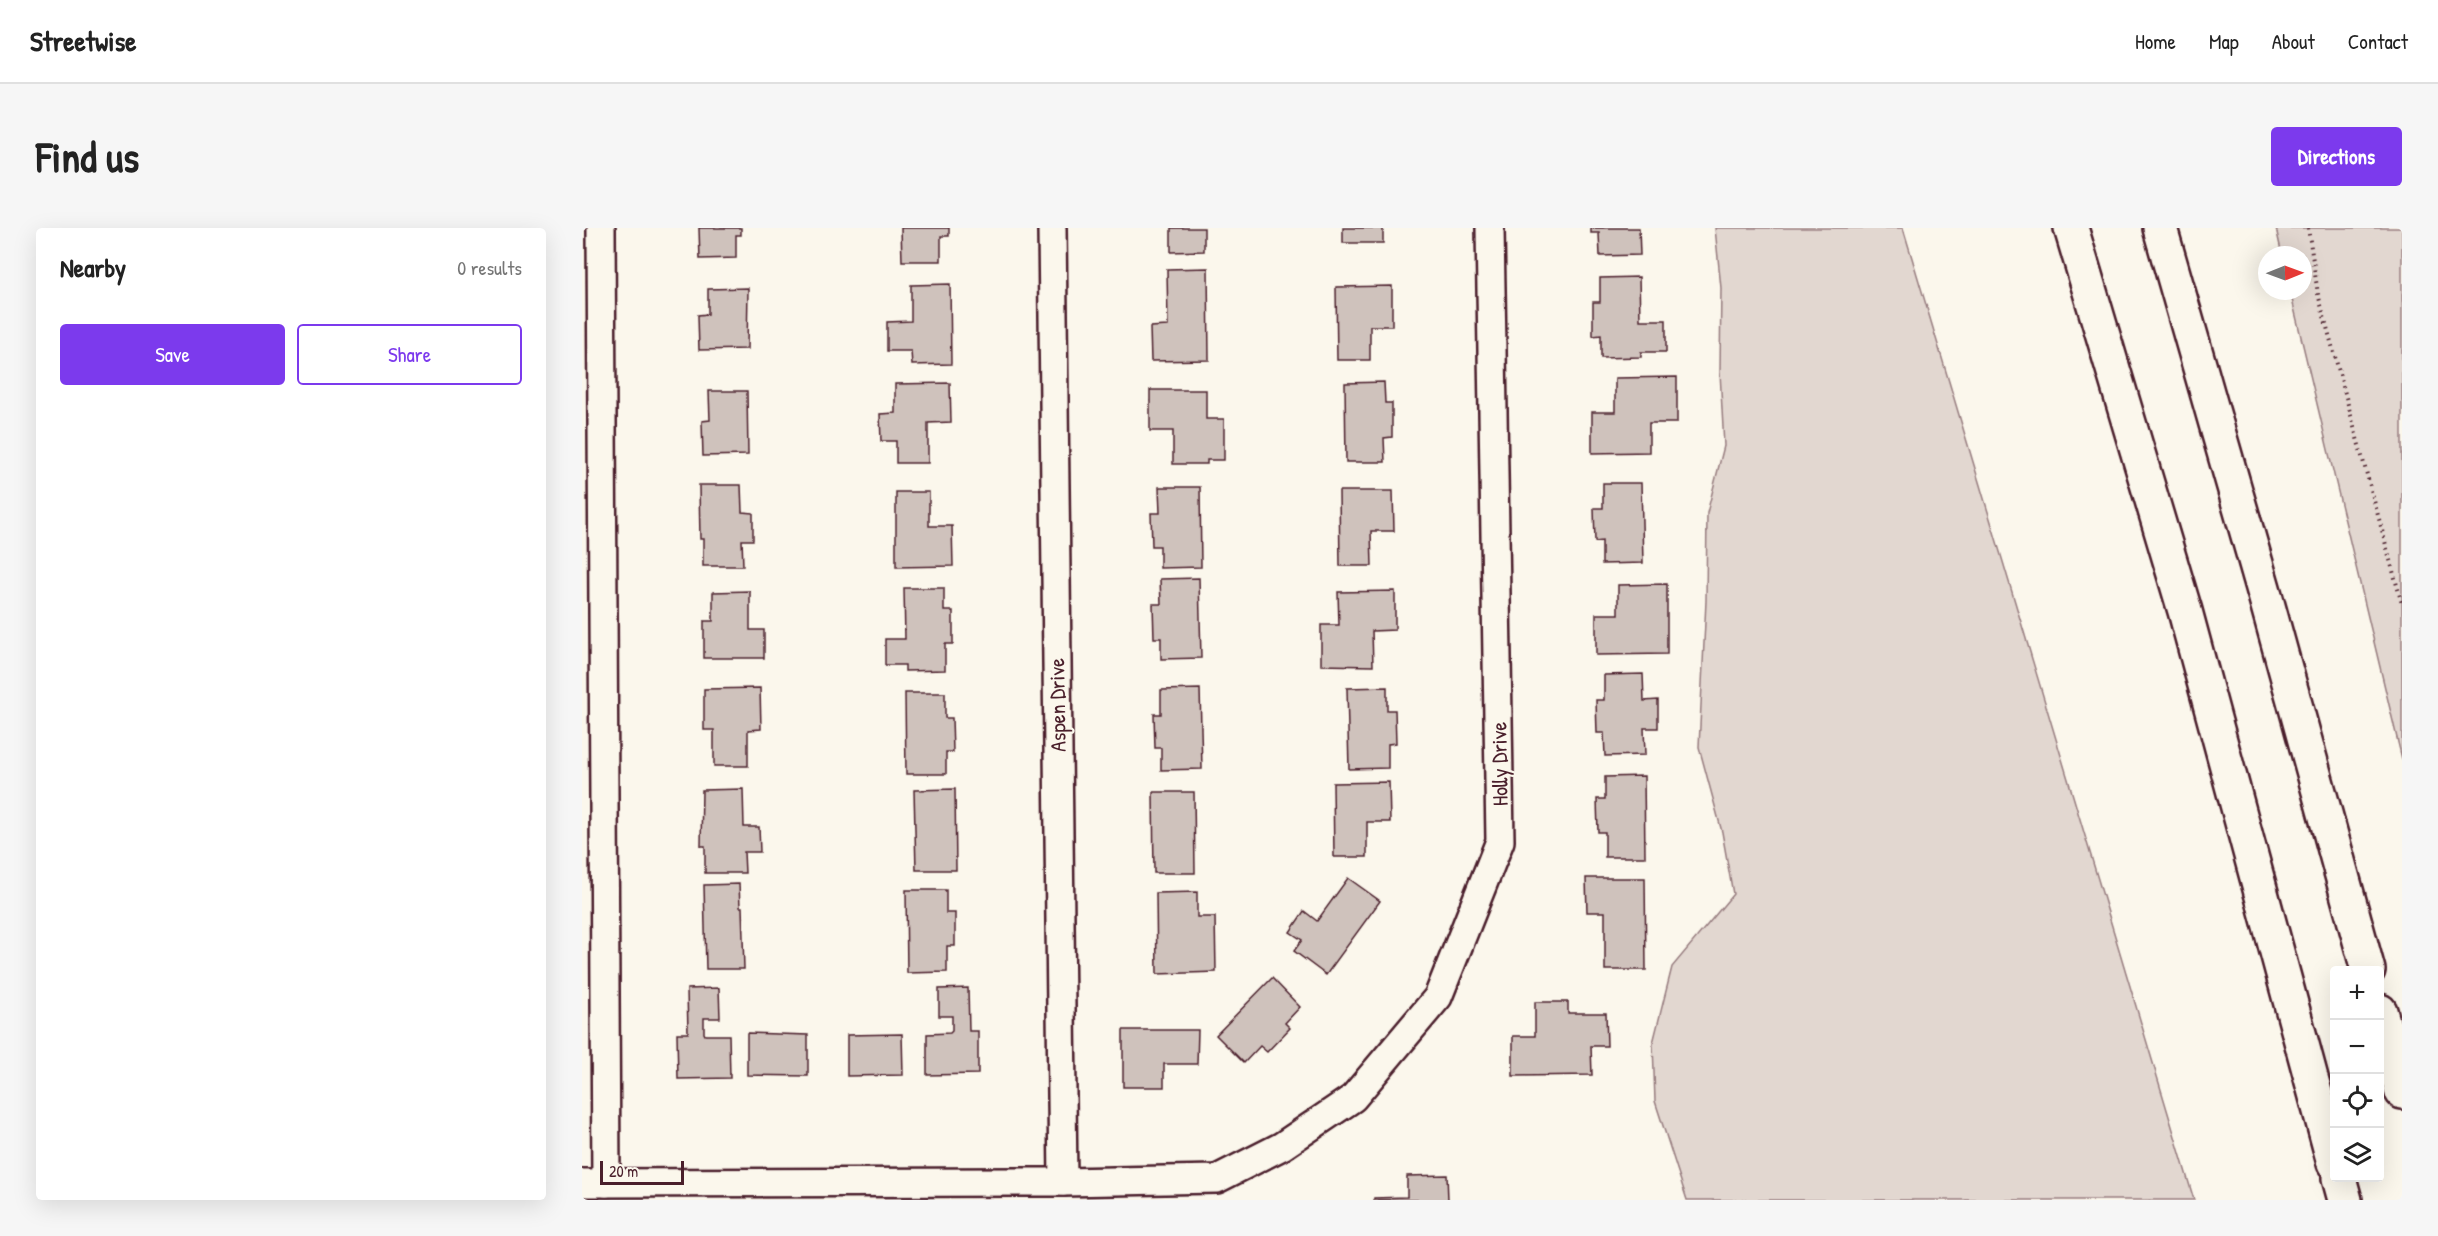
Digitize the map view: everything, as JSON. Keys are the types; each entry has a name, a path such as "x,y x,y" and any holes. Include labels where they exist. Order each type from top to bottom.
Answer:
{"highway":[{"path":"2071,228 2185,611 2330,1147"},
{"path":"2160,228 2367,966"},
{"path":"2382,1020 2402,1092"},
{"path":"2340,1182 2345,1200"}],"street":[{"path":"601,228 594,1183 1062,1182 1218,1189"},
{"name":"Aspen Drive","path":"1052,228 1062,1182"},
{"name":"Holly Drive","path":"1218,1189 1353,1098 1438,997 1500,841 1490,228"}],"path":[{"path":"2308,228 2318,294 2402,604"}],"shaded area":[{"path":"1715,228 1903,228 2194,1200 1687,1200 1655,1101 1653,1043 1672,967 1733,894 1722,832 1699,747 1706,601 1707,513 1724,446 1720,372 1721,288"},
{"path":"2276,228 2402,228 2402,759 2292,300 2312,300 2312,246 2280,246"}],"building":[{"path":"699,228 741,228 741,235 736,235 736,258 700,259"},
{"path":"901,228 949,228 949,236 941,236 941,261 902,261"},
{"path":"1171,228 1204,228 1204,251 1171,252"},
{"path":"1343,228 1383,228 1383,243 1343,243"},
{"path":"1591,228 1639,228 1640,255 1600,256 1599,233 1591,233"},
{"path":"1208,268 1209,360 1151,361 1150,327 1168,326 1167,269"},
{"path":"1639,277 1640,320 1666,320 1666,352 1641,352 1641,357 1601,358 1601,335 1593,336 1593,302 1600,302 1600,278"},
{"path":"950,284 951,364 912,365 911,351 887,351 887,322 911,321 911,285"},
{"path":"1392,286 1392,326 1370,326 1370,360 1337,360 1336,287"},
{"path":"748,288 747,349 699,350 698,315 708,314 708,289"},
{"path":"1677,377 1677,423 1649,423 1649,452 1592,453 1592,412 1615,412 1615,378"},
{"path":"1384,382 1385,403 1392,403 1392,437 1384,438 1385,462 1346,462 1345,383"},
{"path":"950,383 951,422 928,423 928,463 896,463 896,441 881,441 880,414 895,413 895,384"},
{"path":"1150,390 1206,390 1206,419 1224,419 1224,460 1207,460 1207,464 1173,464 1173,431 1150,431"},
{"path":"709,391 747,391 748,455 703,456 702,421 710,420"},
{"path":"1603,483 1641,483 1643,563 1602,564 1602,541 1595,542 1594,508 1603,508"},
{"path":"699,485 741,485 742,512 753,513 753,540 742,540 743,566 703,566"},
{"path":"1159,487 1200,487 1201,567 1160,568 1160,546 1152,546 1151,513 1160,513"},
{"path":"1339,491 1393,491 1394,531 1371,531 1372,566 1340,566"},
{"path":"896,492 929,492 929,526 952,526 953,566 896,567"},
{"path":"1199,578 1201,658 1161,659 1161,638 1154,638 1153,604 1161,604 1160,579"},
{"path":"1667,584 1667,654 1596,655 1596,614 1618,614 1618,585"},
{"path":"904,588 944,588 944,611 953,611 953,644 945,644 945,670 905,671 905,665 885,665 885,639 905,639"},
{"path":"750,591 750,630 764,630 764,658 704,658 704,621 713,621 713,592"},
{"path":"1395,591 1395,630 1372,631 1373,666 1321,665 1321,625 1339,625 1338,592"},
{"path":"1643,674 1644,701 1658,700 1658,728 1644,728 1645,755 1605,756 1604,733 1597,733 1596,700 1604,700 1604,675"},
{"path":"1387,687 1387,710 1395,710 1396,743 1388,744 1388,768 1349,769 1347,688"},
{"path":"760,688 761,729 748,730 748,766 714,766 714,730 704,730 704,689"},
{"path":"1200,689 1202,769 1161,770 1161,748 1155,748 1154,714 1161,714 1161,690"},
{"path":"905,693 945,693 945,718 952,718 953,752 946,752 946,774 906,774"},
{"path":"1644,776 1645,857 1605,857 1605,832 1598,832 1597,799 1605,799 1605,777"},
{"path":"1389,782 1390,822 1367,822 1367,857 1334,857 1333,783"},
{"path":"743,789 744,827 759,827 760,852 744,852 745,873 705,873 705,846 701,846 702,790"},
{"path":"955,789 956,870 916,870 914,790"},
{"path":"1153,792 1194,792 1195,873 1154,873"},
{"path":"1348,878 1380,901 1326,975 1294,951 1302,940 1290,932 1304,911 1317,921"},
{"path":"1586,878 1645,878 1646,970 1605,970 1605,912 1587,912"},
{"path":"739,884 744,969 706,969 704,885"},
{"path":"906,890 946,890 946,913 955,913 955,946 947,946 947,972 907,973"},
{"path":"1197,892 1197,917 1215,917 1216,972 1157,974 1156,893"},
{"path":"1272,978 1300,1007 1285,1023 1290,1028 1267,1052 1260,1046 1244,1063 1216,1035"},
{"path":"719,988 720,1018 704,1018 704,1033 705,1035 729,1035 730,1078 678,1079 677,1033 688,1033 687,989"},
{"path":"968,988 969,1031 978,1031 978,1074 927,1075 927,1034 952,1031 952,1016 939,1016 939,989"},
{"path":"1535,1002 1568,1002 1568,1013 1606,1013 1607,1046 1591,1046 1592,1075 1513,1076 1513,1036 1535,1036"},
{"path":"1123,1030 1198,1030 1197,1064 1164,1064 1164,1087 1123,1087"},
{"path":"747,1033 808,1035 808,1076 747,1075"},
{"path":"902,1034 903,1075 847,1076 847,1035"},
{"path":"1447,1175 1448,1200 1374,1200 1374,1198 1407,1197 1407,1176"}]}
